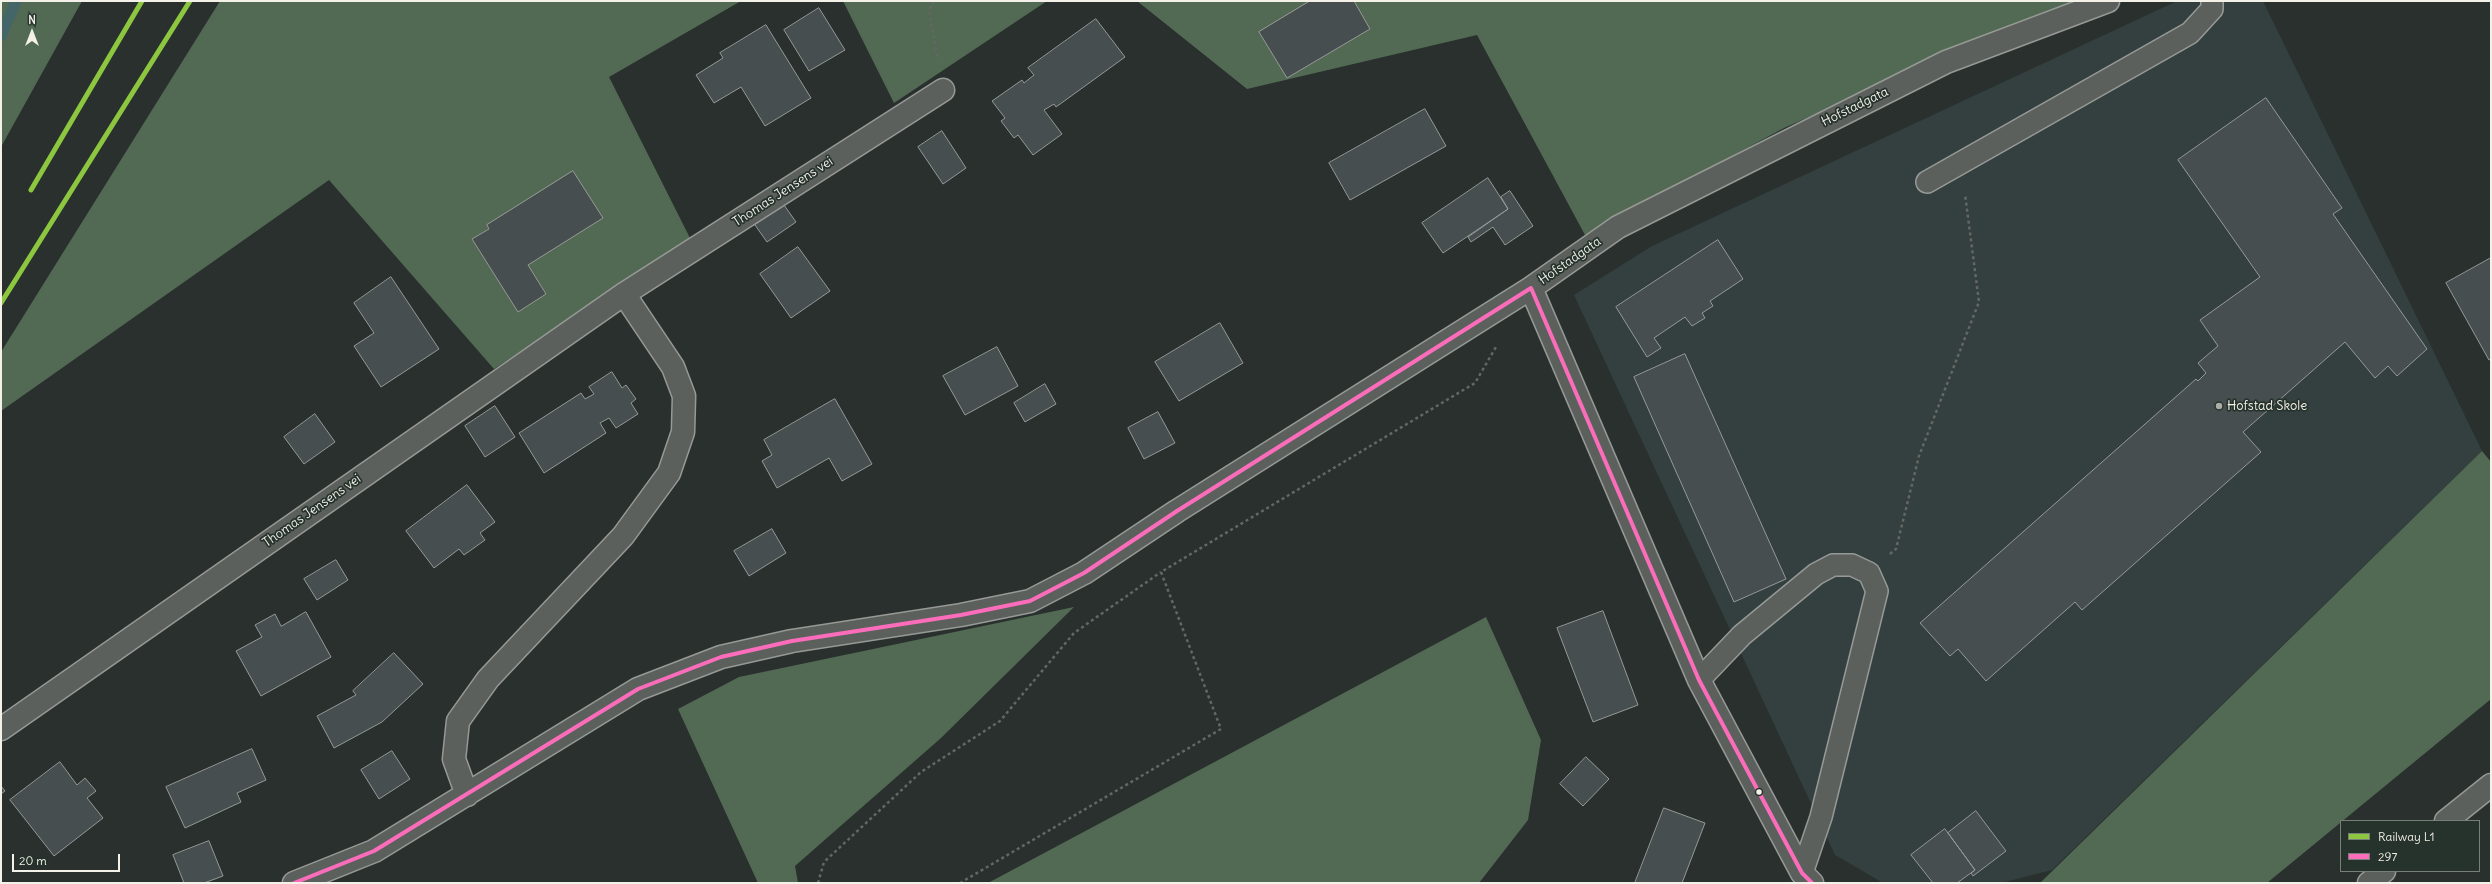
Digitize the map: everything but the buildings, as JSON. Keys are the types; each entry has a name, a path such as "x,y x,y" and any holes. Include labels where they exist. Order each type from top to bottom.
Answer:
{"main road":[{"name":"Hofstadgata","path":"294,883 374,851 638,689 721,657 792,640 961,615 1030,602 1084,573 1177,511 1532,288 1618,227 1946,62 2108,1"},
{"name":"Thomas Jensens vei","path":"1,729 624,294 943,90"},
{"path":"1532,288 1699,680 1803,880"},
{"path":"467,795 454,759 458,721 488,679 623,536 669,473 683,432 684,396 673,367 624,294"},
{"path":"2447,820 2491,785"},
{"path":"2369,883 2383,872"}],"lane":[{"path":"1927,182 2190,33 2212,9 2212,1"},
{"path":"1699,680 1742,635 1816,574 1833,565 1852,565 1869,573 1877,591 1821,817 1803,880"}],"path":[{"path":"934,1 929,10 943,90"},
{"path":"1869,573 1896,549 1919,456 1979,302 1961,163"},
{"path":"818,883 824,862 921,772 1000,721 1074,633 1161,572 1475,383 1499,342"},
{"path":"960,883 1221,729 1161,572"}],"shaded area":[{"name":"Hofstad Skole","path":"2177,1 2263,1 2482,451 2052,870 2001,883 1883,883 1835,855 1574,295 1652,246"}],"green space":[{"path":"1,1 82,1 1,147"},
{"path":"220,1 741,1 609,77 691,240 494,369 329,180 1,411 1,352"},
{"path":"843,1 1047,1 894,103"},
{"path":"1137,1 2079,1 1996,34 1784,128 1585,235 1477,35 1247,89"},
{"path":"2482,451 2491,462 2491,699 2344,820 2340,820 2340,823 2267,883 2040,883"},
{"path":"1074,607 941,738 795,866 798,883 758,883 678,709 739,677"},
{"path":"1486,617 1541,740 1528,820 1479,883 988,883"}],"waterway":[{"path":"1,36 16,1"}],"rail line":[{"name":"L1","path":"31,190 142,1"},
{"name":"L1","path":"1,303 190,1"}],"transit line":[{"name":"297","path":"294,883 374,851 638,689 721,657 792,641 961,615 1030,601 1084,573 1177,511 1531,288 1699,680 1802,873 1812,883"}],"place":[{"name":"Hofstad Skole","path":"2219,406"}]}
